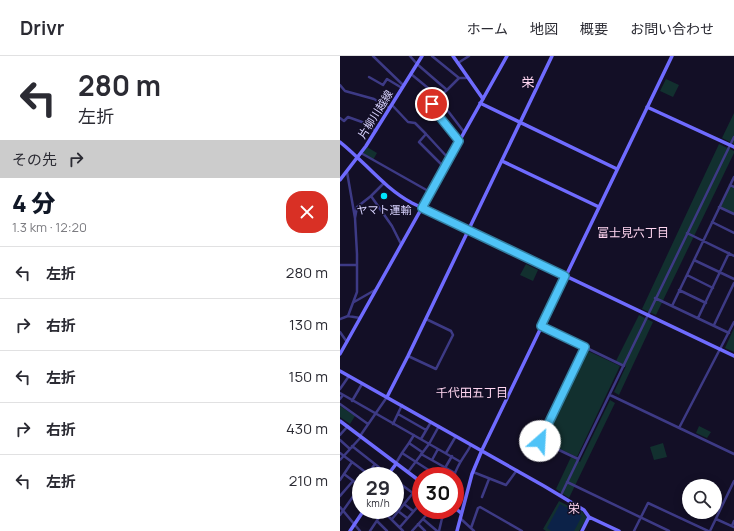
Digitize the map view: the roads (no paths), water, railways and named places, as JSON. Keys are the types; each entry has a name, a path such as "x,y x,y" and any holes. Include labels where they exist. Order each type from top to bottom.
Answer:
{"street":[{"path":"373,56 403,87"},
{"path":"410,56 447,90"},
{"name":"片柳川越線","path":"340,179 360,155 376,131 422,56"},
{"path":"432,56 459,78 466,78"},
{"path":"453,56 466,78 483,99"},
{"path":"458,64 469,56"},
{"path":"340,354 507,56"},
{"path":"340,460 361,436 387,397 552,56"},
{"path":"464,502 472,472 482,450 672,56"},
{"path":"411,74 428,88 429,92 438,99 464,132"},
{"path":"369,77 383,85 387,79 403,87"},
{"path":"459,78 431,106 459,141"},
{"path":"340,85 345,91 374,99 391,106 408,122 415,123 449,159"},
{"path":"480,103 617,170"},
{"path":"647,107 732,146"},
{"path":"340,118 344,121 348,118 354,119 376,131"},
{"path":"426,134 419,142 444,167"},
{"path":"561,496 687,233 732,146 734,137"},
{"path":"340,142 360,155 430,192"},
{"path":"360,155 384,183 404,198 422,208 734,356"},
{"path":"502,161 599,207"},
{"path":"346,172 355,218 357,265 357,292 348,316"},
{"path":"672,306 734,177"},
{"path":"355,218 357,207 384,183"},
{"path":"730,185 734,187"},
{"path":"371,196 392,226 401,244"},
{"path":"719,207 734,214"},
{"path":"712,222 734,233"},
{"path":"687,233 734,256"},
{"path":"698,318 729,253"},
{"path":"694,260 734,279"},
{"path":"340,265 357,265"},
{"path":"687,275 713,288"},
{"path":"714,326 734,283"},
{"path":"354,302 376,289"},
{"path":"679,290 706,303"},
{"path":"656,298 729,333"},
{"path":"340,319 348,316 360,318"},
{"path":"408,356 436,369 452,336 452,332 426,319"},
{"path":"680,428 734,322"},
{"path":"541,326 624,366"},
{"path":"340,332 347,342"},
{"path":"578,459 540,441 585,347"},
{"path":"340,371 517,470 584,510 590,517 619,531"},
{"path":"340,389 349,376"},
{"path":"352,400 363,384"},
{"path":"340,399 341,394 459,460"},
{"path":"610,395 734,454"},
{"path":"340,404 368,424"},
{"path":"393,424 402,406"},
{"path":"398,414 426,430"},
{"path":"340,421 412,476"},
{"path":"421,439 431,422"},
{"path":"340,435 348,426"},
{"path":"408,473 415,461 429,444 438,426"},
{"path":"394,467 414,435"},
{"path":"446,453 456,436"},
{"path":"340,440 350,449"},
{"path":"409,443 443,467"},
{"path":"457,467 459,460 465,456 471,445"},
{"path":"352,446 378,467"},
{"path":"432,460 438,449"},
{"path":"340,453 358,467"},
{"path":"402,453 424,467"},
{"path":"446,467 452,456"},
{"path":"340,480 341,476 352,462"},
{"path":"472,472 506,485 517,470"},
{"path":"344,474 352,479"},
{"path":"482,497 489,478"},
{"path":"340,496 352,481"},
{"path":"722,506 734,481"},
{"path":"567,482 669,531"},
{"path":"412,494 404,504 412,511"},
{"path":"340,515 352,498"},
{"path":"634,531 648,502 709,531 716,519 733,527 734,521"},
{"path":"340,507 354,526 360,531"},
{"path":"471,528 478,508 480,507 522,531"},
{"path":"400,527 412,513"},
{"path":"582,531 590,517"},
{"path":"350,531 358,519"},
{"path":"392,519 403,531"},
{"path":"412,531 422,519"},
{"path":"424,519 438,531 442,519"},
{"path":"457,531 460,519"},
{"path":"461,519 474,531"},
{"path":"370,531 377,520 387,531"},
{"path":"418,524 425,531"}],"water":[{"path":"560,504 582,516 574,531 551,531 547,528"}],"place":[{"name":"ヤマト運輸","path":"384,196"}],"district":[{"name":"栄","path":"528,82"},
{"name":"富士見六丁目","path":"633,232"},
{"name":"千代田五丁目","path":"472,392"},
{"name":"栄","path":"574,508"}]}
